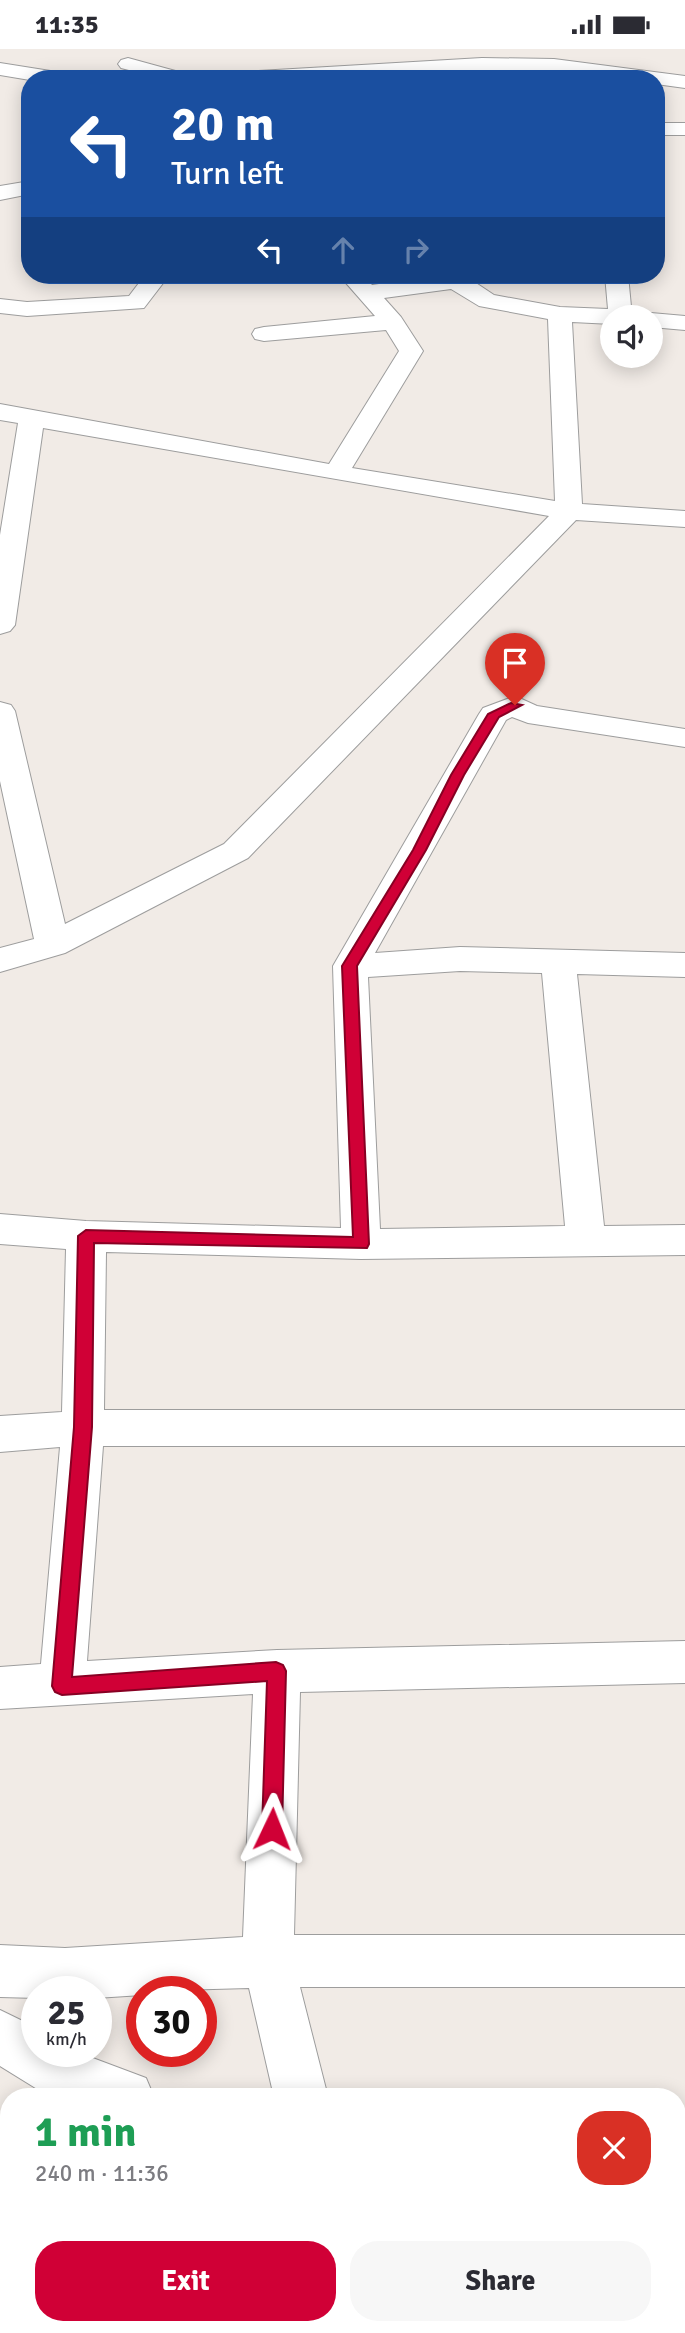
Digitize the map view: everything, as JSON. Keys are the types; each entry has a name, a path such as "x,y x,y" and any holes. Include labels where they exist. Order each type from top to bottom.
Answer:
{"street":[{"path":"121,70 151,49"},
{"path":"128,64 150,70"},
{"path":"375,70 494,64 554,65 593,70"},
{"path":"0,69 21,72"},
{"path":"665,79 685,82"},
{"path":"665,129 685,129"},
{"path":"0,193 21,189"},
{"path":"0,306 27,309 136,303 150,284"},
{"path":"336,473 411,352 393,322 357,284"},
{"path":"463,284 487,301 560,314 600,316"},
{"path":"618,284 620,305"},
{"path":"0,960 53,945 236,851 569,511 560,314"},
{"path":"663,321 685,323"},
{"path":"264,334 393,322"},
{"path":"0,412 336,473 569,511 685,519"},
{"path":"0,625 32,417"},
{"path":"361,1244 349,966 419,850 457,775 494,714 515,705 528,714 685,738"},
{"path":"0,711 53,945"},
{"path":"349,966 460,959 559,964 685,965"},
{"path":"559,964 586,1241"},
{"path":"3,1219 86,1236 361,1244 685,1240"},
{"path":"62,1686 83,1427 86,1236"},
{"path":"0,1434 83,1427 685,1428"},
{"path":"0,1688 276,1671 685,1662"},
{"path":"276,1671 268,1961 299,2088"},
{"path":"0,1971 65,1974 268,1961 685,1961"},
{"path":"0,2036 65,2076 100,2088"}],"route":[{"path":"272,1829 276,1671 62,1686 83,1427 86,1236 361,1244 349,966 419,850 457,775 494,714 515,705"}]}
